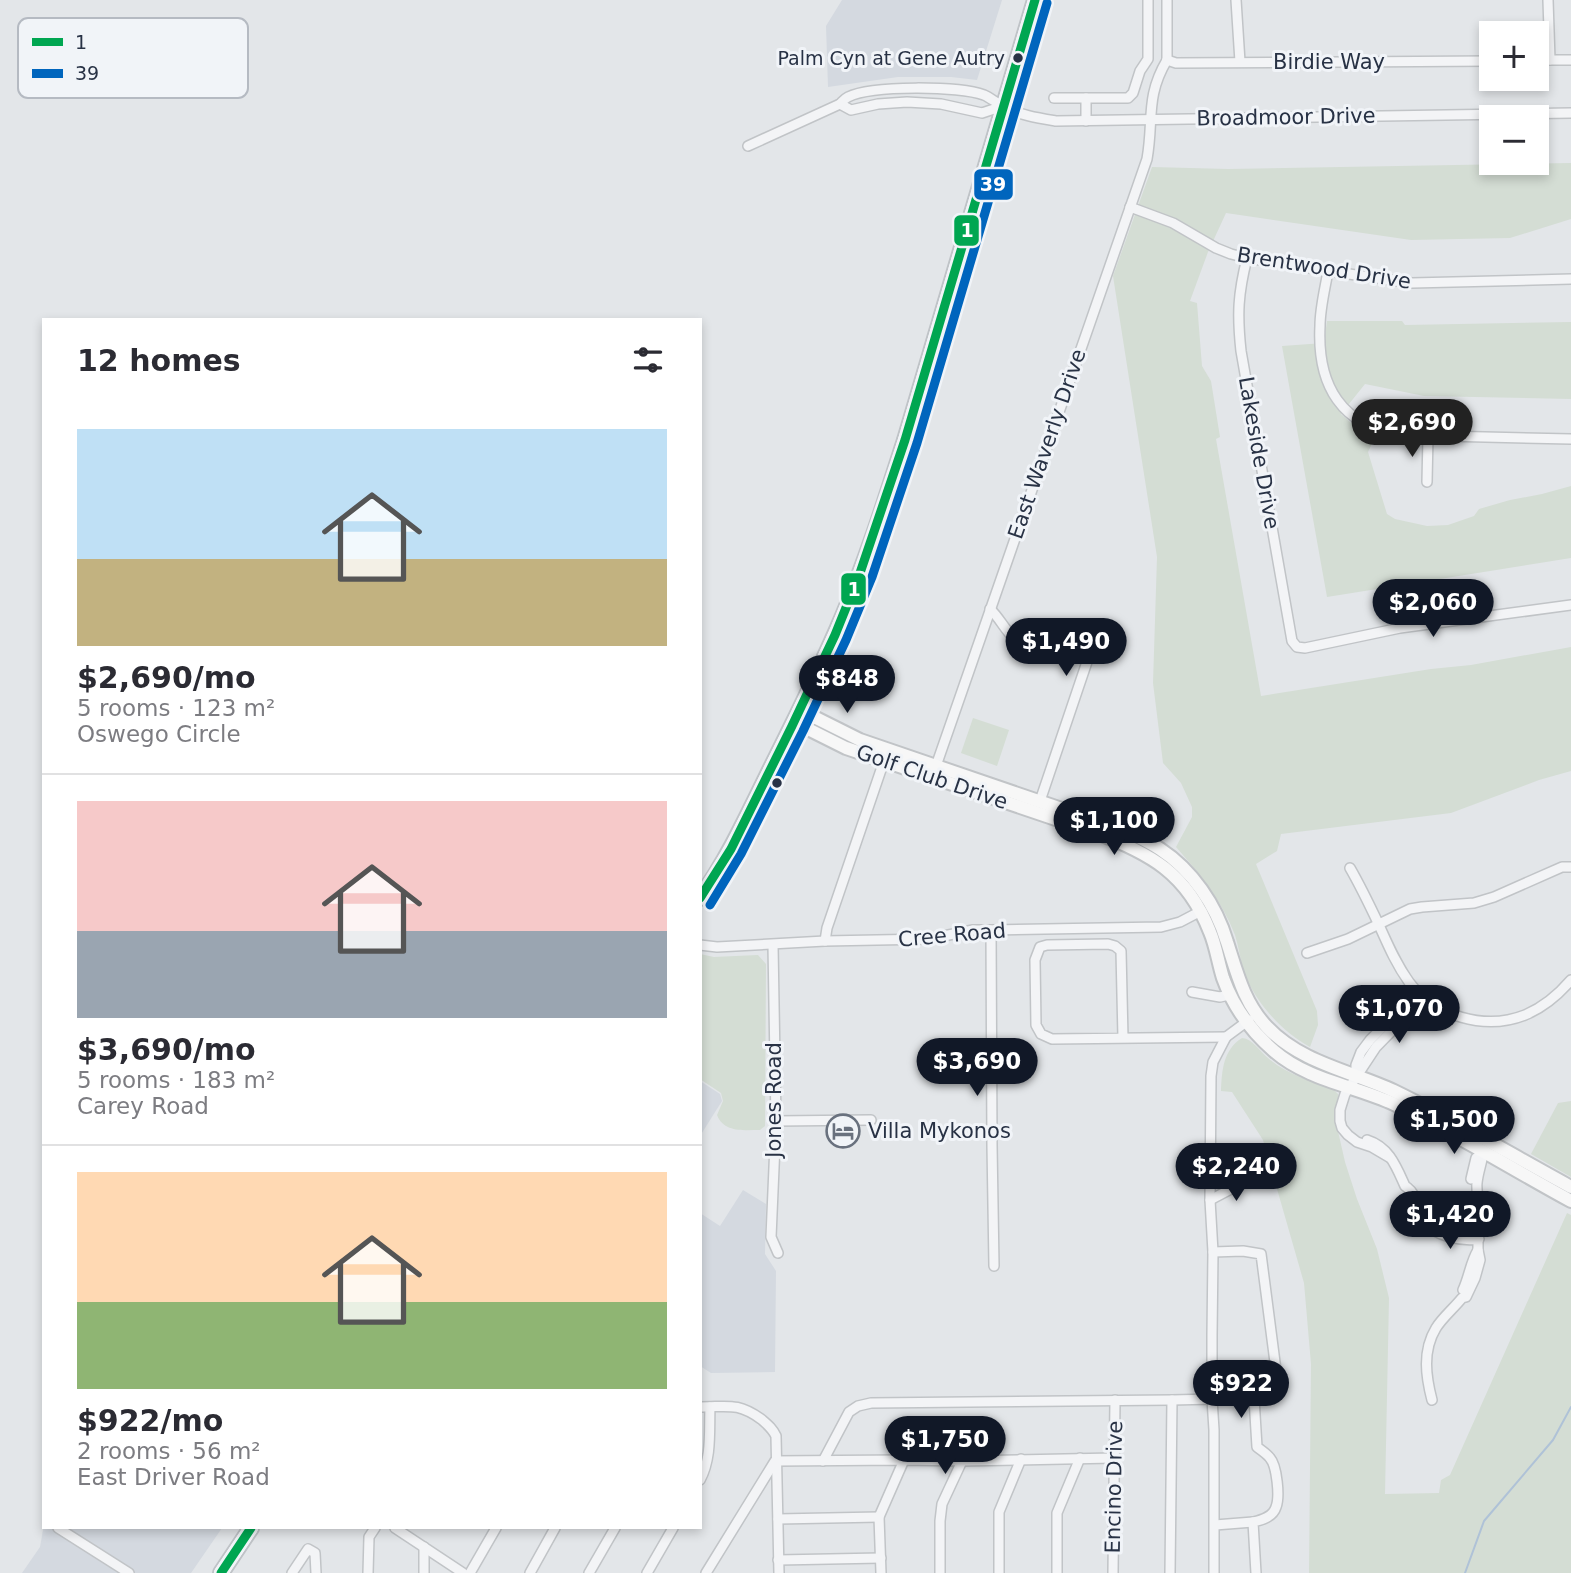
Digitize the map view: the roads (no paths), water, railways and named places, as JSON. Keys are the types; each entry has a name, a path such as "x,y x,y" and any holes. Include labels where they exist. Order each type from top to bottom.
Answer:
{"main road":[{"path":"702,895 718,873 796,717 842,618 883,511 1035,0"},
{"path":"220,1573 250,1529"}],"street":[{"path":"1054,98 1128,98 1133,93 1140,71 1148,59 1148,0"},
{"path":"1167,0 1167,60"},
{"path":"1236,0 1240,62"},
{"path":"1548,0 1550,60 1571,60"},
{"name":"Birdie Way","path":"1167,60 1176,63 1479,61"},
{"name":"East Waverly Drive","path":"936,766 1147,159 1152,94 1167,60"},
{"name":"Broadmoor Drive","path":"748,146 841,104 846,98 861,93 906,88 982,94 1003,106 1030,116 1086,121 1571,113"},
{"path":"1086,98 1086,121"},
{"path":"841,104 851,110 878,104 932,103 982,113 1003,106"},
{"name":"Brentwood Drive","path":"1130,207 1173,223 1216,247 1247,258 1412,283 1571,279"},
{"name":"Lakeside Drive","path":"1247,258 1238,303 1241,351 1293,641 1297,647 1305,649 1400,628 1571,605"},
{"path":"1328,271 1319,345 1325,376 1339,404 1347,412 1376,430 1403,435 1571,439"},
{"path":"1427,482 1428,436"},
{"path":"990,609 1015,639 1024,644 1049,650 1086,646 1090,653 1040,802"},
{"name":"Golf Club Drive","path":"796,717 810,730 846,748 1094,832 1130,846 1164,867 1180,881 1201,911 1212,934 1229,995 1251,1018 1298,1051 1571,1201"},
{"name":"Golf Club Drive","path":"796,717 816,718 860,740 1132,833 1160,849 1177,862 1213,906 1251,1018"},
{"path":"825,941 827,928 884,761"},
{"path":"1307,953 1348,939 1410,909 1475,903 1562,867 1571,867"},
{"path":"1350,868 1394,960 1421,995 1440,1008 1457,1016 1496,1022 1533,1010 1562,990 1571,979"},
{"name":"Cree Road","path":"702,945 717,947 929,939 991,930 1161,927 1180,922 1201,911"},
{"path":"991,930 995,1266"},
{"path":"1123,1038 1121,951 1108,944 1040,947 1035,960 1036,1025 1041,1034 1052,1040 1226,1037"},
{"name":"Jones Road","path":"774,945 776,1121 771,1237 778,1253"},
{"path":"1192,992 1220,997 1229,995"},
{"path":"1421,995 1370,1040 1362,1052 1353,1082 1345,1094 1340,1121 1342,1128 1357,1142 1389,1157 1405,1186 1414,1211 1425,1224 1435,1232 1469,1240 1479,1239"},
{"path":"1215,1572 1211,1076 1213,1062 1226,1037 1251,1018"},
{"name":"Golf Club Drive","path":"1353,1082 1391,1090 1571,1187"},
{"path":"776,1121 872,1120"},
{"path":"1432,1400 1426,1372 1427,1350 1435,1329 1462,1298 1466,1297 1480,1260 1478,1213 1472,1201 1471,1179 1476,1158 1483,1153"},
{"path":"1210,1200 1248,1180"},
{"path":"823,1461 849,1412 858,1406 871,1404 1254,1398 1271,1387 1276,1370 1261,1254 1243,1251 1213,1252"},
{"path":"1214,1525 1264,1520 1271,1516 1276,1507 1277,1479 1272,1459 1257,1447 1254,1398"},
{"name":"Encino Drive","path":"1113,1573 1115,1400"},
{"path":"1170,1573 1171,1400"},
{"path":"702,1476 708,1455 705,1407 736,1406 748,1410 771,1427 776,1436 779,1573"},
{"path":"1057,1573 1056,1513 1080,1458"},
{"path":"775,1461 1114,1458"},
{"path":"999,1573 999,1512 1021,1459"},
{"path":"881,1573 879,1517 904,1460"},
{"path":"706,1573 775,1461"},
{"path":"940,1573 942,1504 962,1461"},
{"path":"778,1519 879,1517"},
{"path":"1253,1522 1256,1573"},
{"path":"60,1529 129,1573"},
{"path":"368,1573 369,1537 374,1529"},
{"path":"397,1529 463,1573"},
{"path":"470,1573 495,1529"},
{"path":"530,1573 554,1529"},
{"path":"589,1573 614,1529"},
{"path":"647,1573 672,1529"},
{"path":"424,1547 424,1573"},
{"path":"292,1573 308,1549 315,1553 316,1573"},
{"path":"778,1560 881,1558"}],"waterway":[{"path":"1465,1573 1484,1521 1553,1440 1571,1407"}],"place":[{"name":"Palm Cyn at Gene Autry","path":"1018,58"},
{"name":"Villa Mykonos","path":"843,1131"}]}
